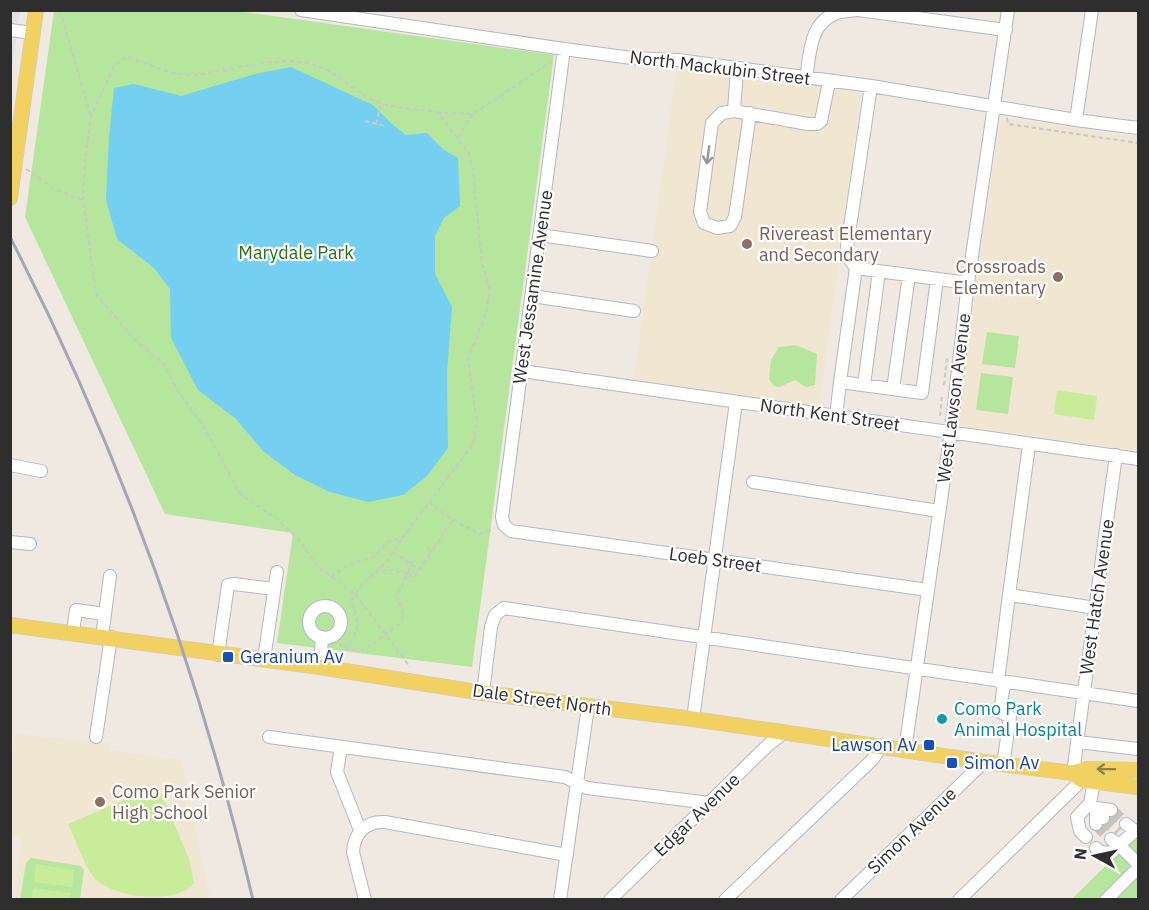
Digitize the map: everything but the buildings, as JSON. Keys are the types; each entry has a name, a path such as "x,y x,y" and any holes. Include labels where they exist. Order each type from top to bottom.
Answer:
{"main road":[{"path":"10,198 36,10"},
{"name":"Dale Street North","path":"10,625 73,632 218,655 320,667 483,693 785,732 1083,778"},
{"path":"1138,770 1088,769 1083,778 1138,787"}],"street":[{"name":"North Mackubin Street","path":"301,10 340,13 564,49 632,58 678,60 871,86 1138,128"},
{"path":"806,79 814,34 821,23 836,13 857,10 1006,30"},
{"name":"West Lawson Avenue","path":"905,750 951,431 968,283 996,105 1008,10"},
{"path":"1076,120 1092,10"},
{"path":"10,30 33,33"},
{"name":"West Jessamine Avenue","path":"504,525 502,517 564,49"},
{"path":"734,111 737,68"},
{"path":"750,113 735,217 730,226 717,228 704,223 700,212 712,123 722,113 734,111 750,113 817,124 821,121 829,82"},
{"path":"836,416 856,268 848,257 847,247 871,86"},
{"path":"540,235 652,251"},
{"path":"856,268 968,283"},
{"path":"864,385 879,271"},
{"path":"893,389 909,275"},
{"path":"840,382 922,393 937,279"},
{"path":"532,296 634,311"},
{"name":"North Kent Street","path":"522,371 1138,459"},
{"path":"693,720 736,402"},
{"path":"1003,765 1010,717 1000,712 1001,682 1009,595 1029,445"},
{"name":"West Hatch Avenue","path":"1086,837 1080,831 1077,817 1099,813 1083,778 1078,742 1116,455"},
{"path":"10,465 41,471"},
{"path":"753,483 939,511"},
{"name":"Loeb Street","path":"504,525 511,531 928,590"},
{"path":"10,542 30,544"},
{"path":"264,659 277,572"},
{"path":"96,737 110,576"},
{"path":"218,655 228,585 274,589"},
{"path":"1009,595 1096,608"},
{"path":"483,693 491,627 495,615 504,608 1138,701"},
{"path":"73,632 76,610 105,614"},
{"path":"320,667 327,637"},
{"path":"560,900 588,707"},
{"name":"Edgar Avenue","path":"610,900 768,745 785,732"},
{"path":"269,736 565,777 587,788 710,803"},
{"path":"1078,742 1138,749"},
{"path":"341,747 337,772 360,830"},
{"path":"724,900 872,760 881,747"},
{"name":"Simon Avenue","path":"840,900 984,762"},
{"path":"959,900 1083,778"},
{"path":"365,900 353,852 360,830 374,822 385,822 567,855"},
{"path":"1096,848 1100,852 1111,854 1120,836 1138,866 1106,900"}],"path":[{"path":"60,10 91,117"},
{"path":"410,667 356,594 317,566 299,540 277,519 240,494 205,428 179,393 163,363 135,340 96,294 83,200 85,161 91,117 114,66 126,57 168,72 188,75 276,62 315,65 342,78 357,91 381,103 437,112 473,114"},
{"path":"458,136 473,114 551,62"},
{"path":"376,124 381,103"},
{"path":"344,648 353,640 358,621 351,602 393,552 473,444 477,422 468,360 486,313 490,290 482,263 469,153 437,112"},
{"path":"1006,118 1008,124 1138,143"},
{"path":"365,121 385,126"},
{"path":"15,166 29,170 56,189 83,200"},
{"path":"429,502 453,520 479,534 504,525"},
{"path":"377,572 392,570 414,578 453,520"},
{"path":"331,578 348,565 372,557 387,542 403,537"},
{"path":"427,549 432,551"},
{"path":"393,552 420,570"},
{"path":"327,637 344,648 365,650 402,622 403,609 396,598 412,563"}],"shaded area":[{"path":"11,11 20,11 11,76"},
{"name":"Rivereast Elementary and Secondary","path":"677,68 861,94 819,407 634,380"},
{"name":"Crossroads Elementary","path":"1006,118 1138,137 1138,451 963,426 959,421 999,127"},
{"name":"Como Park Senior High School","path":"15,734 110,743 109,750 181,760 210,899 13,899 22,837 11,835 10,770"}],"green space":[{"name":"Marydale Park","path":"54,11 237,11 554,55 472,667 277,643 293,533 165,514 25,217"},
{"path":"987,332 1019,336 1015,368 982,364"},
{"path":"796,345 817,354 815,385 806,387 795,380 779,387 774,386 769,379 771,360 779,347"},
{"path":"981,373 1013,377 1008,414 976,410"},
{"path":"1057,390 1097,396 1094,420 1054,414"},
{"path":"152,788 161,792 189,859 194,883 173,895 158,897 127,894 100,883 88,869 68,824"},
{"path":"1138,834 1138,899 1071,900"},
{"path":"31,858 81,866 84,870 80,899 20,900 26,863"},
{"path":"36,864 74,870 72,887 34,882"},
{"path":"33,888 71,893 70,899 31,899"}],"water":[{"path":"291,67 373,105 406,135 427,133 444,150 458,158 460,206 444,218 435,236 435,274 452,307 447,372 448,448 427,476 403,495 368,502 330,492 295,475 263,451 236,419 198,390 171,338 170,289 154,268 117,239 106,200 114,88 134,84 181,96 255,74"}],"tunnel":[{"path":"1111,810 1126,824"},
{"path":"1103,818 1118,832"},
{"path":"1096,824 1111,839"}],"railway":[{"path":"10,237 86,397 152,561 207,728 253,900"}],"place":[{"name":"Rivereast Elementary and Secondary","path":"747,244"},
{"name":"Crossroads Elementary","path":"1058,277"},
{"name":"Geranium Av","path":"228,657"},
{"name":"Como Park Animal Hospital","path":"942,719"},
{"name":"Lawson Av","path":"929,745"},
{"name":"Simon Av","path":"952,763"},
{"name":"Como Park Senior High School","path":"100,802"}]}
